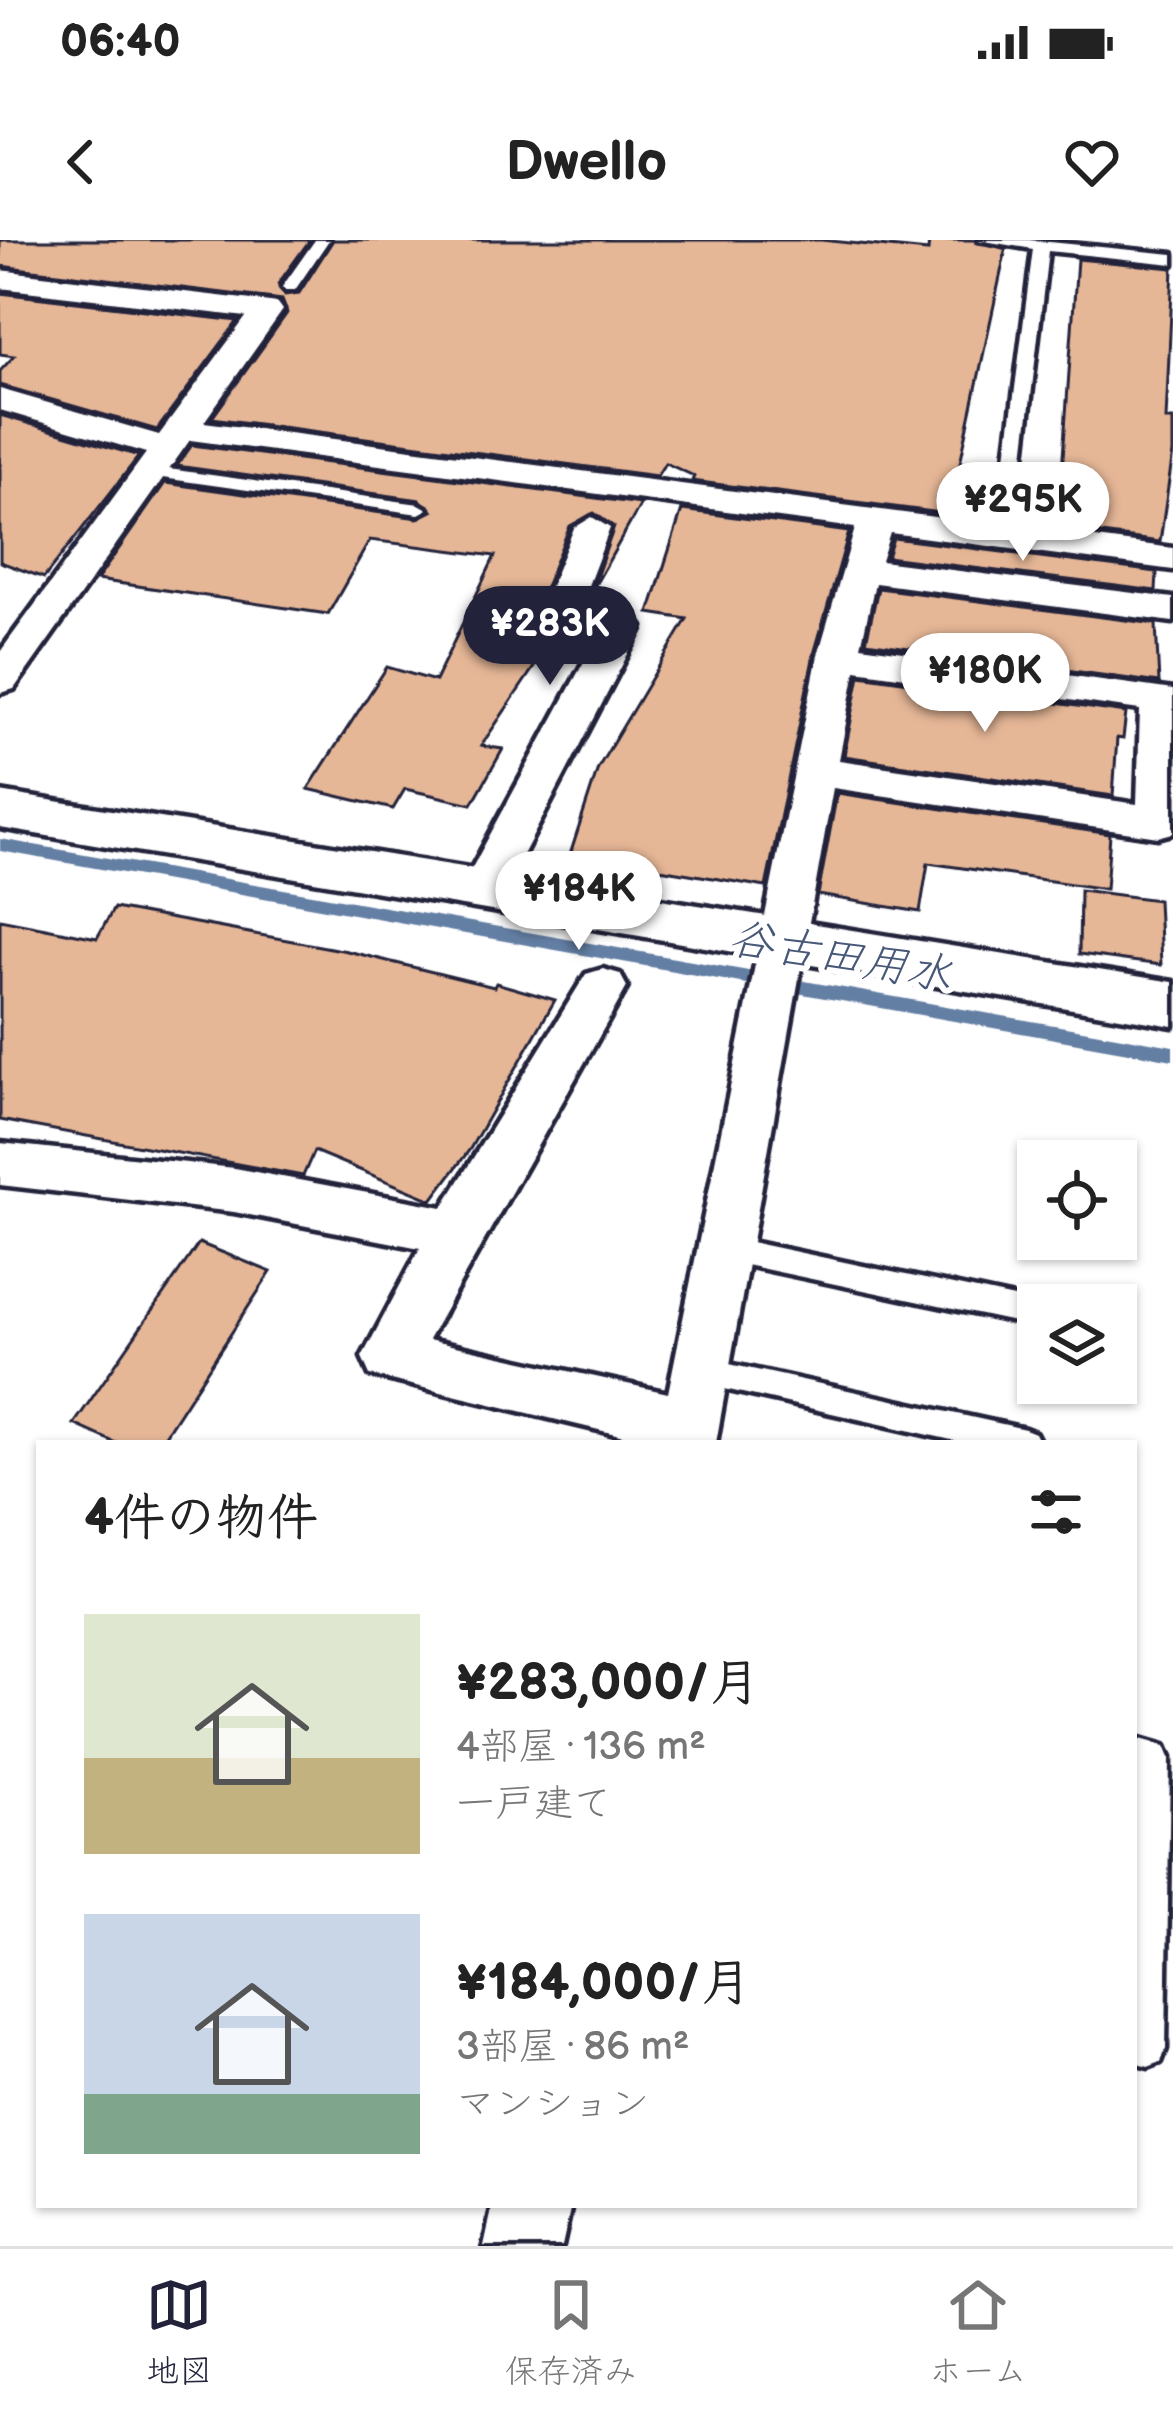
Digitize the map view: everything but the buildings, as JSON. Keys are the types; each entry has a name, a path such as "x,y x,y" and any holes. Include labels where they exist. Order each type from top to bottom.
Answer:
{"street":[{"path":"0,279 267,310 0,680"},
{"path":"0,399 165,449 876,520 1173,559"},
{"path":"603,987 456,1232 389,1357 689,1434 727,1249 778,941 858,569 876,520"},
{"path":"483,890 622,627 563,602 592,528"},
{"path":"858,569 1173,610"},
{"path":"816,771 1158,822 1161,700 838,655"},
{"path":"0,810 1173,1004"},
{"path":"0,1164 235,1190 456,1232"},
{"path":"523,2246 531,2208"}],"lane":[{"path":"290,287 322,240"},
{"path":"985,240 1173,259"},
{"path":"1014,465 1041,246"},
{"path":"165,449 419,508"},
{"path":"727,1249 1017,1311"},
{"path":"702,1371 1012,1440"},
{"path":"1137,1755 1154,1758 1148,2049 1137,2046"}],"waterway":[{"name":"谷古田用水","path":"0,845 1173,1053"}]}
